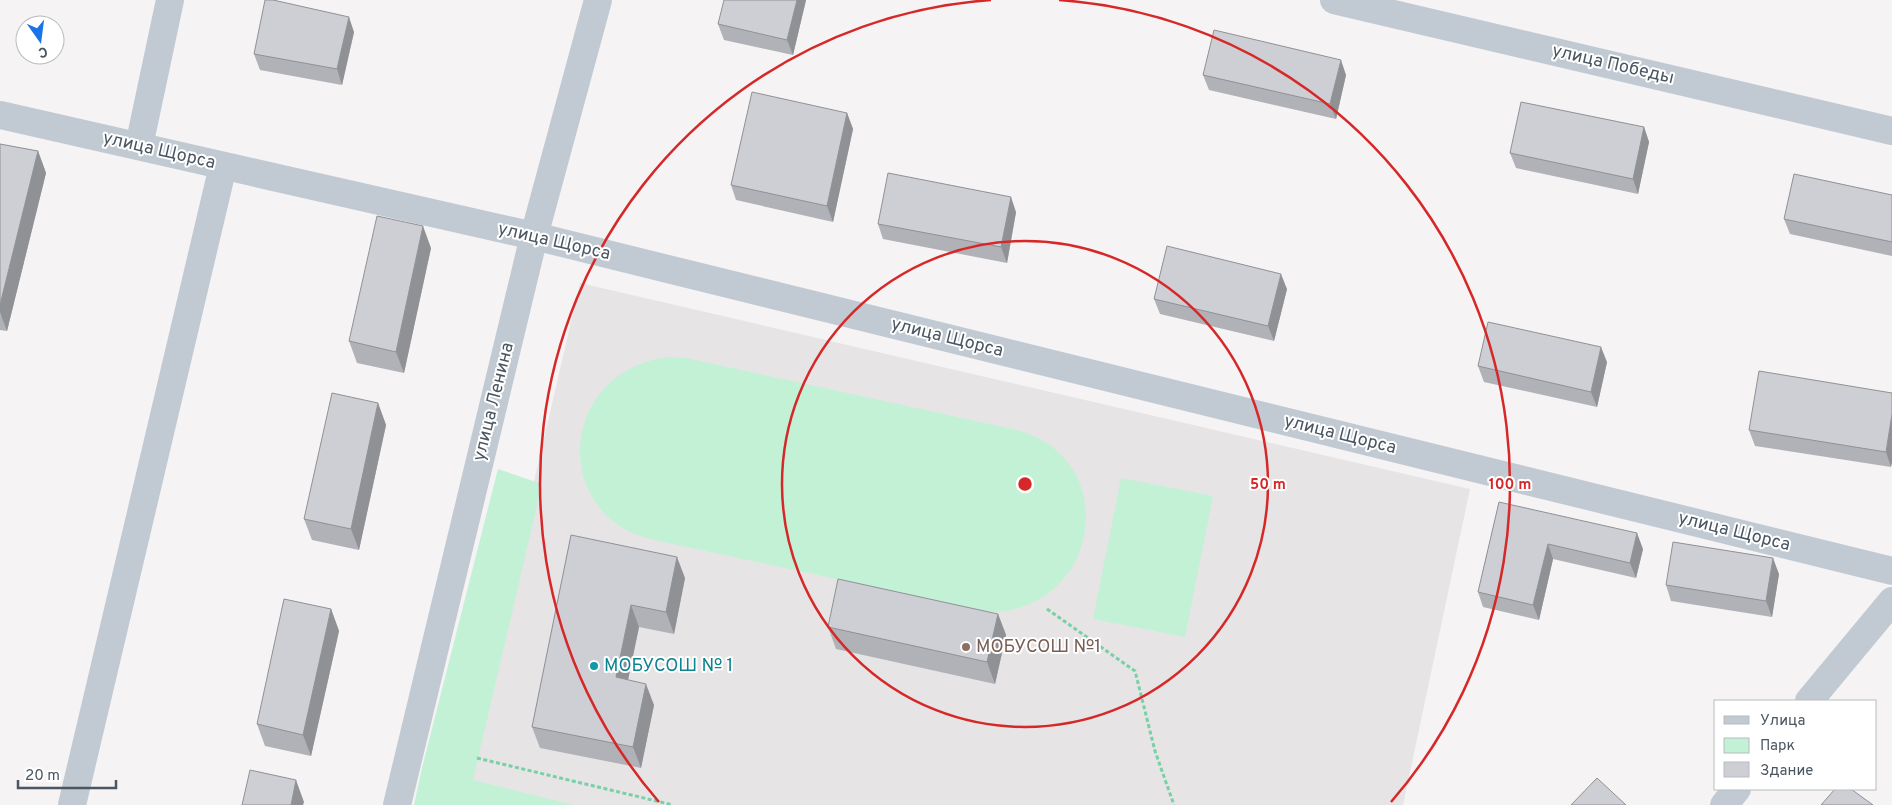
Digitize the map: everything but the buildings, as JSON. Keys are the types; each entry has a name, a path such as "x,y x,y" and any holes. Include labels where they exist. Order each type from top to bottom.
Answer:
{"street":[{"path":"139,146 170,0"},
{"name":"улица Ленина","path":"397,805 534,236 598,0"},
{"name":"улица Победы","path":"1334,0 1892,131"},
{"name":"улица Щорса","path":"0,115 534,236 1892,571"},
{"path":"72,805 223,166"},
{"path":"1810,700 1892,600"},
{"path":"1724,805 1737,790"}],"path":[{"path":"1047,609 1135,671 1155,751 1174,805"},
{"path":"477,758 673,805"}],"shaded area":[{"name":"МОБУСОШ №1","path":"580,283 1470,489 1403,805 459,805"}],"green space":[{"path":"668,357 686,358 1017,430 1051,446 1073,471 1084,500 1085,532 1075,562 1056,587 1027,605 990,612 650,539 617,524 595,502 583,474 580,444 588,414 605,388 632,368"},
{"path":"498,469 542,484 473,780 573,805 414,805 422,768"},
{"path":"1121,478 1213,496 1185,637 1093,619"}],"place":[{"name":"МОБУСОШ №1","path":"966,647"},
{"name":"МОБУСОШ № 1","path":"594,666"}]}
